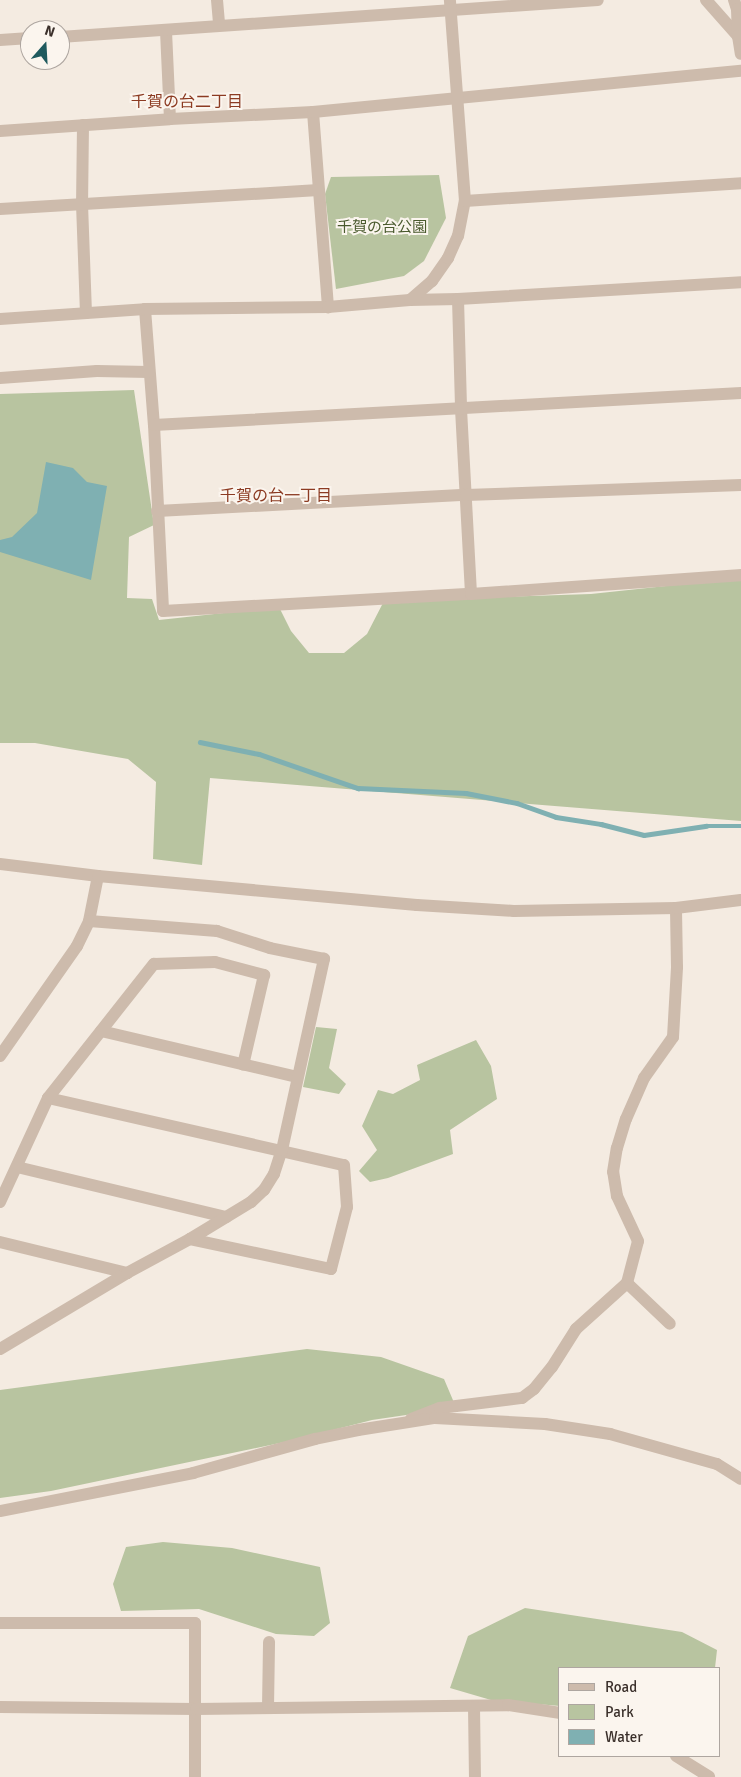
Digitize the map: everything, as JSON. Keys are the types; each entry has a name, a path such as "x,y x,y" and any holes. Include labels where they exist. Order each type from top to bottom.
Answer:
{"street":[{"path":"217,0 219,25"},
{"path":"70,36 166,31 451,6 598,0"},
{"path":"706,0 738,36"},
{"path":"734,0 737,9 741,54"},
{"path":"410,300 432,281 448,258 458,236 465,201 451,6"},
{"path":"166,31 170,119"},
{"path":"0,40 20,39"},
{"path":"0,131 170,119 313,112 741,71"},
{"path":"313,112 328,307"},
{"path":"83,125 82,204 86,313"},
{"path":"465,201 741,183"},
{"path":"0,209 318,190"},
{"path":"0,318 145,309 328,307 410,300 458,299 741,282"},
{"path":"458,299 461,409 471,594"},
{"path":"145,309 148,372 154,425 163,611 471,594 741,575"},
{"path":"0,378 97,371 148,372"},
{"path":"154,425 741,393"},
{"path":"157,511 466,494 741,485"},
{"path":"0,864 98,876 427,906 514,911 676,908 741,900"},
{"path":"0,1056 77,946 90,921 98,876"},
{"path":"404,1421 440,1408 522,1398 534,1389 552,1367 576,1329 627,1282 638,1241 617,1196 613,1172 624,1126 644,1078 672,1037 677,967 676,908"},
{"path":"0,1349 127,1273 190,1239 251,1202 264,1190 274,1174 282,1150 324,959 270,948 217,931 90,921"},
{"path":"0,1202 48,1098 154,964 214,962 264,975 243,1064"},
{"path":"101,1031 297,1077"},
{"path":"48,1098 344,1164 347,1207 331,1269 190,1239"},
{"path":"16,1167 226,1216"},
{"path":"0,1242 127,1273"},
{"path":"627,1282 670,1324"},
{"path":"0,1511 164,1480 315,1439 404,1421 435,1418 545,1424 610,1434 716,1464 741,1479"},
{"path":"0,1623 195,1623 195,1777"},
{"path":"268,1708 269,1642"},
{"path":"0,1706 196,1709 474,1707 508,1705 558,1713"},
{"path":"474,1707 475,1777"},
{"path":"678,1757 708,1777"}],"green space":[{"name":"千賀の台公園","path":"439,175 446,218 424,261 404,276 336,289 325,194 331,177"},
{"path":"134,390 154,525 129,537 127,598 152,599 159,620 279,607 291,631 309,653 344,653 367,634 384,601 591,594 741,578 741,821 210,778 202,865 153,859 156,782 128,759 35,743 0,743 0,394"},
{"path":"316,1027 337,1029 329,1068 346,1084 339,1094 303,1087"},
{"path":"476,1040 491,1066 497,1099 450,1130 453,1154 388,1178 370,1182 359,1171 377,1150 362,1126 378,1090 393,1094 420,1080 417,1065"},
{"path":"307,1349 381,1357 444,1379 458,1412 440,1410 372,1420 294,1440 51,1491 0,1498 0,1390"},
{"path":"163,1542 232,1548 320,1567 330,1623 314,1636 276,1634 199,1609 121,1611 113,1584 126,1547"},
{"path":"525,1608 682,1632 717,1650 715,1667 558,1667 558,1706 491,1700 450,1688 468,1636"}],"water":[{"path":"46,462 73,468 87,482 107,486 91,580 0,552 0,540 12,537 37,513"}],"waterway":[{"path":"200,742 259,754 358,788 466,793 517,803 556,817 601,824 644,835 706,826 741,826"}],"district":[{"name":"千賀の台二丁目","path":"187,102"},
{"name":"千賀の台一丁目","path":"276,496"}]}
